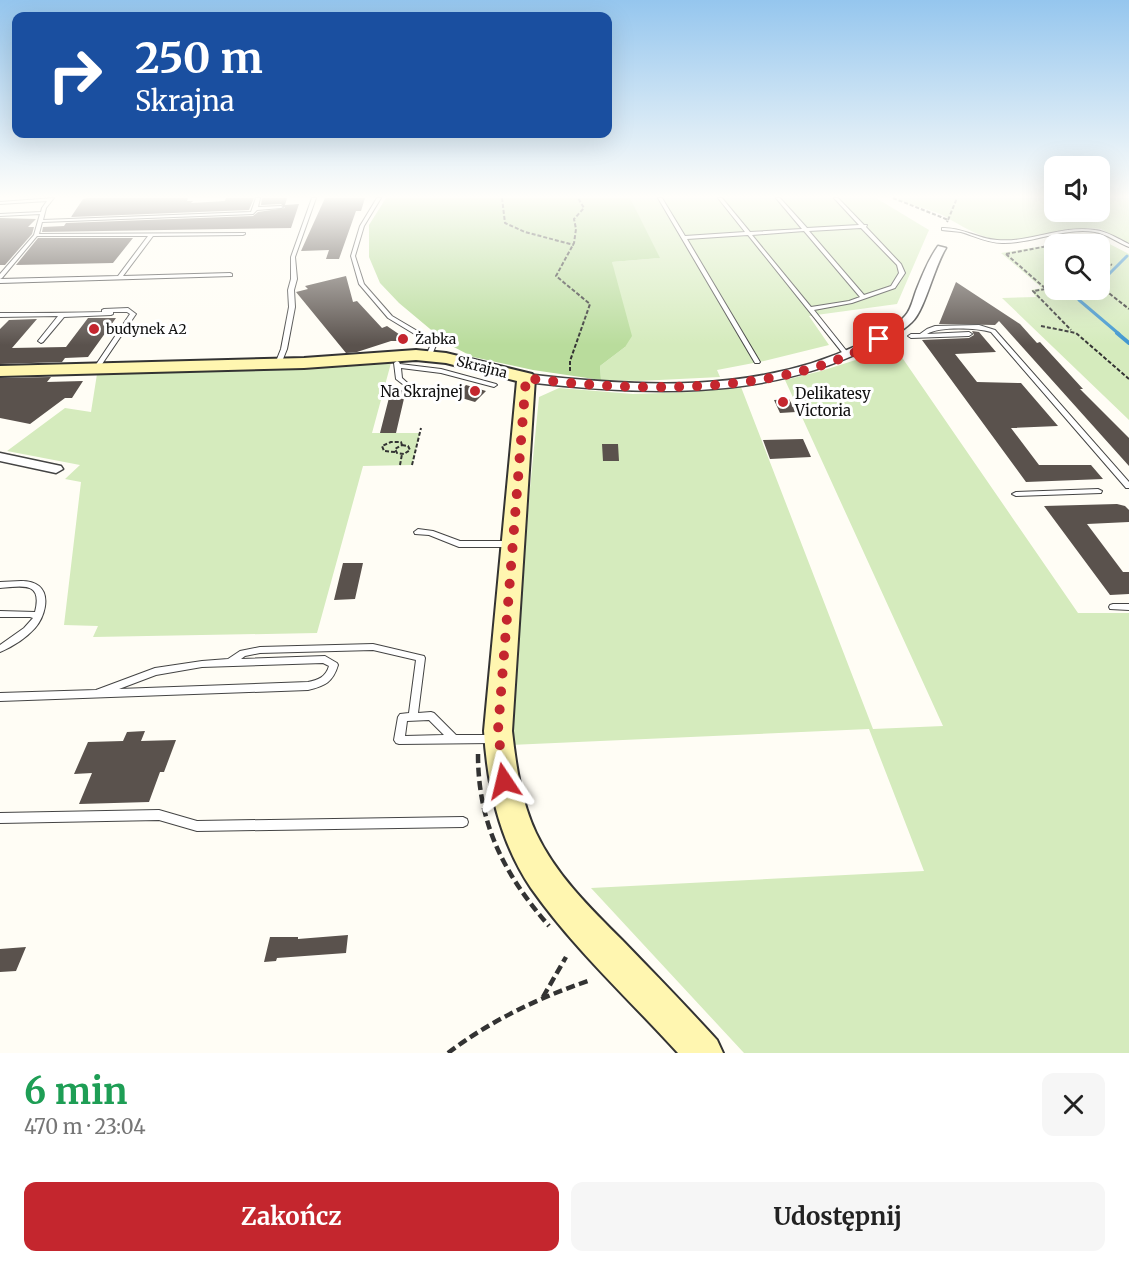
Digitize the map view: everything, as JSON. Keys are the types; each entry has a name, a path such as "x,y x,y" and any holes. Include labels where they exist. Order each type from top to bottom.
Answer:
{"street":[{"name":"Skrajna","path":"0,371 397,361 429,356 526,378 620,387 698,386 776,375 863,349 896,329 912,316 941,248"},
{"path":"526,378 513,544 489,739 523,840 542,874 574,915 704,1053"},
{"path":"0,457 56,469"}],"lane":[{"path":"0,279 27,247"},
{"path":"120,277 142,247"},
{"path":"278,364 284,349 292,308 293,257 297,247"},
{"path":"356,247 353,259 363,286 390,317 434,343 429,356"},
{"path":"688,247 757,362"},
{"path":"759,247 847,355"},
{"path":"821,247 864,298"},
{"path":"811,309 864,298 893,287 902,269 883,247"},
{"path":"0,279 230,274"},
{"path":"0,315 105,315 121,310"},
{"path":"96,369 133,314 128,310 104,311"},
{"path":"41,341 62,315"},
{"path":"922,335 936,328 979,327 993,331 1129,486"},
{"path":"912,336 969,334"},
{"path":"409,387 399,379 397,361 494,385"},
{"path":"1016,495 1098,491"},
{"path":"418,532 430,533 459,544 513,544"},
{"path":"0,585 33,586 39,590 41,608 32,626 0,649"},
{"path":"1113,607 1129,607"},
{"path":"0,614 32,614 37,617"},
{"path":"231,662 243,653 260,650 373,647 420,658 413,717"},
{"path":"0,696 96,694 308,686 322,683 331,675 334,665 325,659 202,664 155,672 96,694"},
{"path":"454,739 431,716 403,717 399,740 489,739"},
{"path":"0,818 159,815 197,825 463,822"}],"path":[{"path":"572,247 559,266 556,276 590,304 570,361 569,369 573,374"},
{"path":"1041,247 1006,254 1044,287"},
{"path":"1044,289 1034,291 1071,330 1129,379"},
{"path":"1110,294 1129,309"},
{"path":"1041,326 1071,330"},
{"path":"412,465 421,428"},
{"path":"400,465 402,454 410,449 401,442 391,442 382,446 384,451 402,454"},
{"path":"395,452 396,447 402,445"},
{"path":"489,739 477,763 479,790 488,827 513,879 552,930"},
{"path":"542,999 566,957"},
{"path":"448,1053 459,1044 542,999 588,981"}],"green space":[{"path":"369,247 655,247 660,258 612,262 632,336 625,347 600,366 601,380 533,370 473,357 448,344 399,303 380,283 369,257"},
{"path":"649,247 922,247 897,304 809,316 829,345 717,370 720,377 639,381 601,380 600,366 625,347 612,262 659,258"},
{"path":"1044,247 1044,300 1110,300 1110,247 1116,247 1129,254 1129,420 1002,298 1036,297 1031,290 1042,288 1001,253"},
{"path":"884,351 901,356 1078,613 1129,613 1129,1053 744,1053 591,888 924,871 869,729 510,745 518,611 539,397 559,388 633,394 693,392 741,387 873,729 943,726 785,380"},
{"path":"391,363 372,433 420,433 412,465 363,466 317,633 93,637 98,626 64,625 81,482 65,479 80,465 7,451 65,408 91,412 97,374 299,369"}],"building":[{"path":"0,247 21,247 5,265 0,265"},
{"path":"31,247 126,247 113,263 16,265"},
{"path":"303,247 343,247 339,259 326,259 329,250 301,251"},
{"path":"346,276 353,302 357,301 382,328 387,326 409,341 391,341 357,352 346,353 296,292 308,289 305,286"},
{"path":"956,282 1020,324 1037,343 1040,342 1083,389 1080,389 1129,438 1129,466 999,321 995,325 939,324"},
{"path":"88,318 116,318 88,357 65,358 62,362 0,364 0,329 9,320 37,319 12,348 66,347"},
{"path":"972,331 979,332 996,352 955,354 977,382 1021,383 1058,426 1011,428 1039,465 1091,465 1103,479 1026,482 922,340 969,338 974,335"},
{"path":"51,377 47,382 83,381 72,398 65,398 30,424 0,418 0,378"},
{"path":"466,385 486,391 475,402 455,396"},
{"path":"391,390 406,390 396,433 380,433"},
{"path":"789,399 796,412 780,413 774,400"},
{"path":"803,439 811,457 770,459 763,440"},
{"path":"602,444 618,444 619,461 603,461"},
{"path":"1117,504 1129,510 1129,522 1087,524 1123,572 1129,572 1129,594 1110,595 1044,506"},
{"path":"343,563 363,563 355,599 334,600"},
{"path":"145,731 141,741 176,740 164,772 160,772 149,802 79,804 92,773 74,774 88,742 123,741 127,732"},
{"path":"348,935 346,953 277,958 276,961 264,962 270,937 298,937 298,939"},
{"path":"26,947 16,971 0,972 0,949"}],"waterway":[{"path":"1110,273 1127,256"},
{"path":"1079,300 1119,334"},
{"path":"1117,333 1129,343"}],"place":[{"name":"budynek A2","path":"94,329"},
{"name":"Żabka","path":"403,339"},
{"name":"Na Skrajnej","path":"475,391"},
{"name":"Delikatesy Victoria","path":"783,402"}],"route":[{"path":"504,781 498,730 526,378 569,384 642,388 698,386 776,375 810,367 863,349 879,339"}]}
